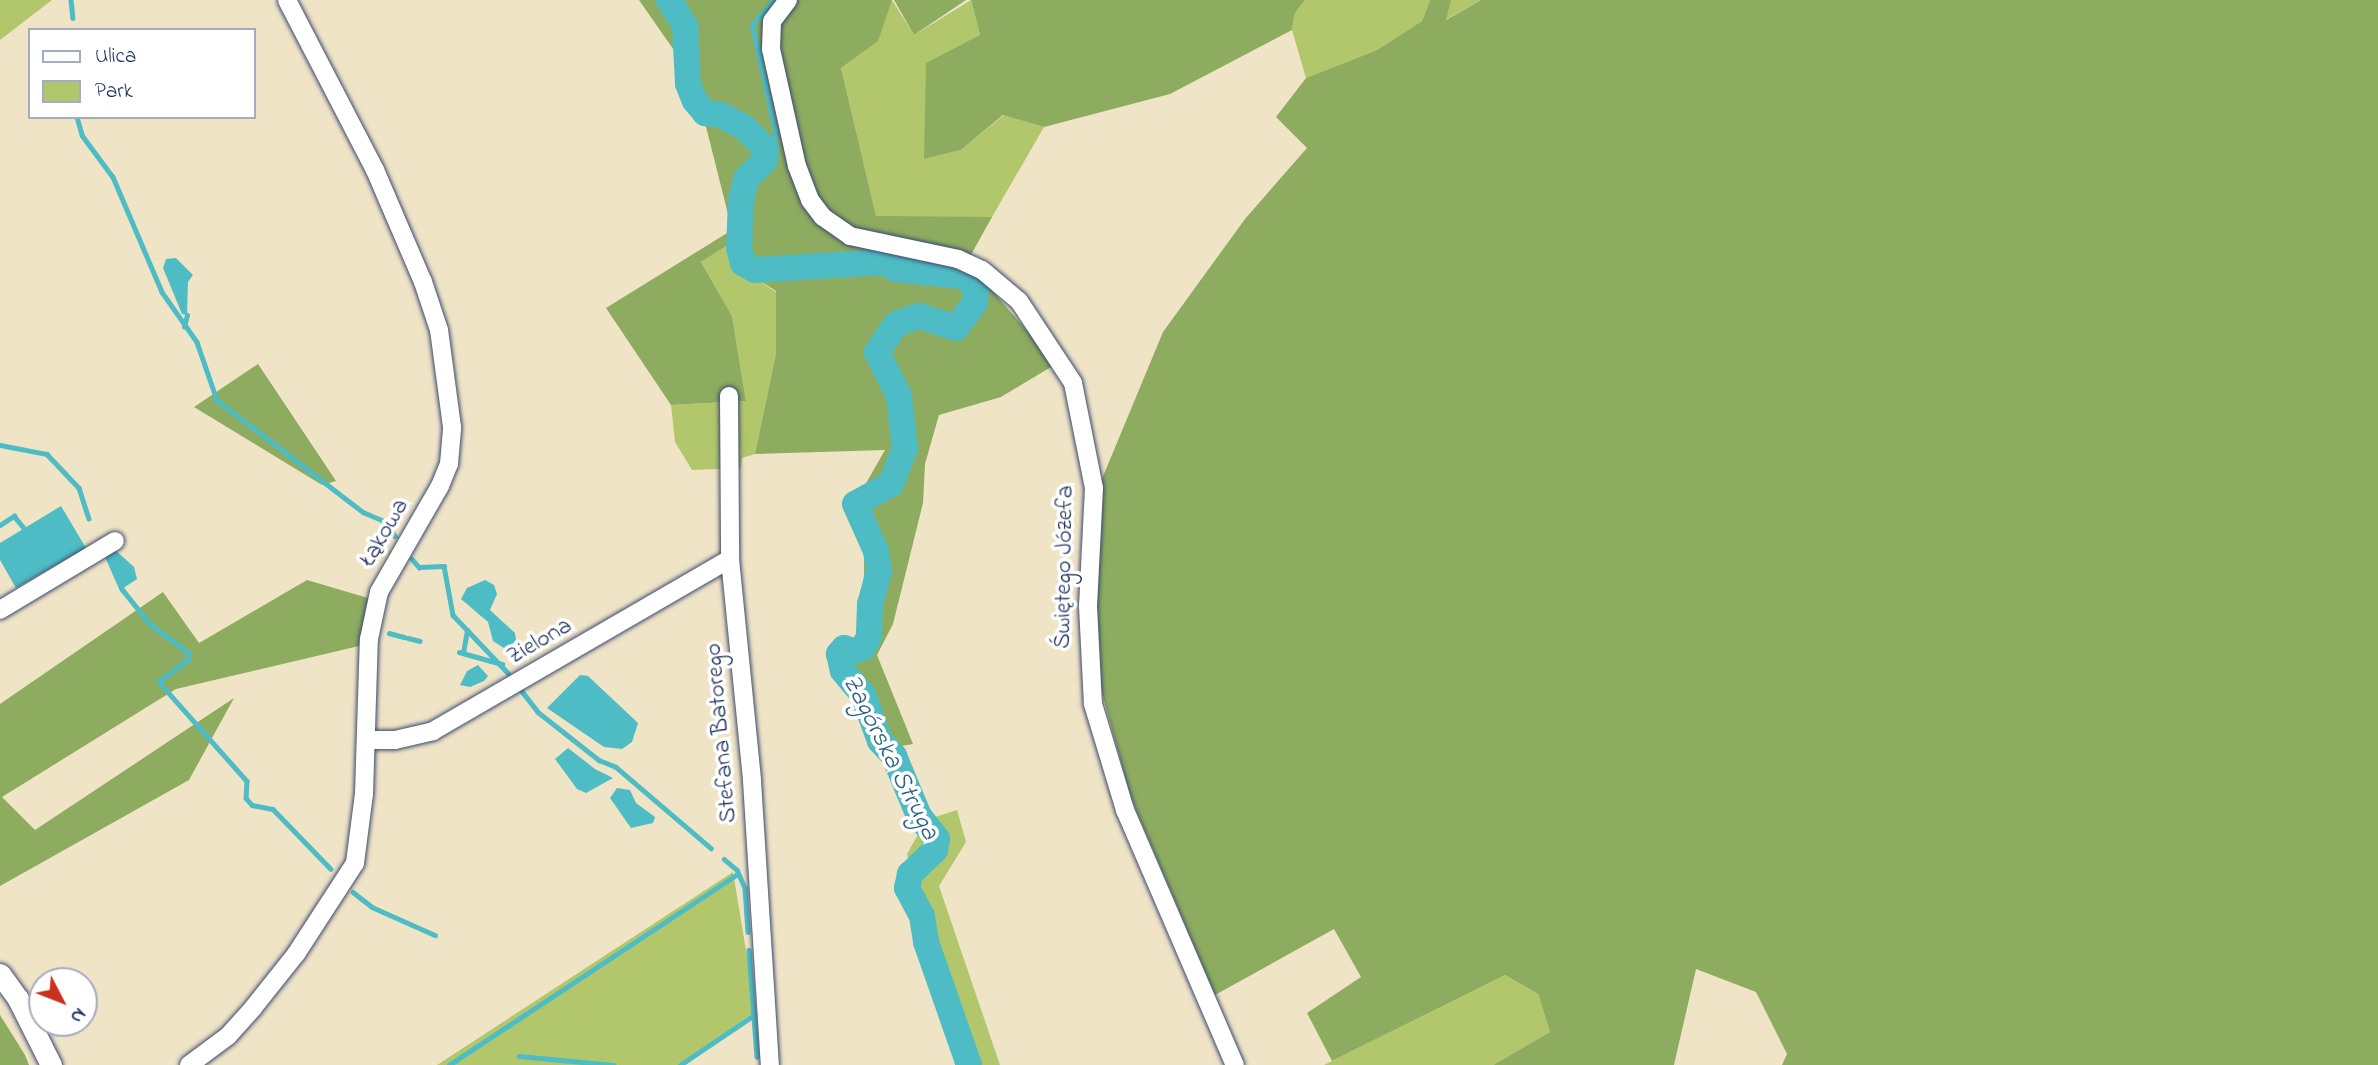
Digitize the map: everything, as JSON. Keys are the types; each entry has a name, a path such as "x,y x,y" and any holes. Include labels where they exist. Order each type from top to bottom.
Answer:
{"street":[{"name":"Łąkowa","path":"189,1065 228,1036 253,1008 339,892 355,863 362,833 369,639 379,592 440,486 449,464 452,428 439,330 423,282 375,170 287,0"},
{"name":"Świętego Józefa","path":"788,0 772,21 771,49 797,166 817,209 850,236 944,255 982,270 1019,301 1073,383 1094,488 1088,631 1095,715 1125,810 1235,1065"},
{"name":"Stefana Batorego","path":"729,396 730,559 752,780 770,1065"},
{"path":"0,610 116,541"},
{"name":"Zielona","path":"366,740 395,740 444,725 730,559"},
{"path":"0,974 18,999 51,1065"}],"green space":[{"path":"0,0 52,0 0,40"},
{"path":"639,0 892,0 878,41 841,68 876,216 992,217 967,262 1056,364 1001,397 939,415 925,464 923,503 893,624 877,655 913,744 901,746 865,716 845,660 862,628 864,574 864,541 851,525 848,499 865,485 885,450 755,454 776,353 776,291 751,275 728,245 701,262 732,316 746,401 671,405 606,308 732,230 694,79"},
{"path":"892,0 914,35 971,0 980,35 924,159 961,150 1004,115 1044,127 992,217 876,217 841,68 877,41"},
{"path":"894,0 966,0 914,35"},
{"path":"971,0 1305,0 1295,13 1292,30 1170,94 1044,127 1003,115 961,150 924,159 926,63 980,35"},
{"path":"1305,0 1430,0 1422,21 1377,50 1306,78 1292,30 1295,13"},
{"path":"1430,0 1451,0 1446,20 1481,0 2378,0 2378,1065 1782,1065 1787,1054 1756,992 1696,969 1674,1065 1493,1065 1550,1032 1538,994 1505,975 1332,1061 1307,1013 1361,977 1334,929 1215,995 1131,798 1096,671 1099,486 1163,332 1245,219 1307,148 1276,117 1306,78 1377,50 1422,21"},
{"path":"1451,0 1481,0 1445,20"},
{"path":"728,245 751,275 776,292 776,353 755,454 742,458 741,468 692,470 675,442 671,405 746,401 732,316 701,262"},
{"path":"258,364 336,481 322,485 194,407"},
{"path":"307,580 368,598 359,646 176,689 2,797 35,830 234,698 189,780 0,886 0,704 163,592 199,643"},
{"path":"957,810 966,842 939,886 1000,1065 955,1065 907,854 926,820"},
{"path":"733,872 756,1011 680,1065 437,1065"},
{"path":"1505,975 1538,994 1550,1032 1493,1065 1324,1065"},
{"path":"0,1015 25,1055 29,1065 0,1065"}],"water":[{"path":"176,258 193,275 188,282 187,315 182,314 163,268 166,259"},
{"path":"61,506 86,548 16,588 0,560 0,543"},
{"path":"113,548 134,567 137,579 122,589 106,553"},
{"path":"485,580 494,585 497,594 490,610 515,633 516,640 507,650 493,641 488,622 461,599 467,588"},
{"path":"478,665 488,676 484,681 470,687 460,685 467,671"},
{"path":"580,675 588,676 638,723 632,742 622,749 604,747 547,708"},
{"path":"568,748 595,769 613,778 586,793 577,789 555,759"},
{"path":"617,788 630,790 636,803 655,817 653,823 631,828 610,798"}],"waterway":[{"path":"71,0 73,18"},
{"name":"Zagórska Struga","path":"669,0 685,26 688,84 695,101 705,113 721,115 745,128 766,149 765,160 746,179 741,201 739,248 743,263 755,270 883,262 896,269 967,277 976,288 975,302 956,328 918,316 896,324 877,352 899,396 905,448 891,484 855,504 876,551 879,571 870,604 869,637 863,648 853,651 844,648 839,654 843,671 863,695 880,741 894,756 919,816 937,839 935,850 910,874 907,888 922,916 926,942 969,1065"},
{"path":"766,149 776,136 752,25 774,0"},
{"path":"78,119 82,135 113,177 162,292 197,342 217,400 363,512 386,522 395,536"},
{"path":"184,327 187,315"},
{"path":"0,445 47,454 79,488 89,518"},
{"path":"0,525 14,516 24,528"},
{"path":"106,553 122,589 150,624 189,653 188,660 159,682 247,781 246,798 252,805 273,809 331,869"},
{"path":"412,559 419,567 444,566 453,615 508,673"},
{"path":"463,653 467,630"},
{"path":"389,633 404,637"},
{"path":"408,638 420,641"},
{"path":"459,652 502,664"},
{"path":"521,690 538,712 599,760 616,767 711,848"},
{"path":"724,859 737,870 745,888 748,932"},
{"path":"449,1065 738,874"},
{"path":"353,892 372,907 435,935"},
{"path":"749,950 757,1057"},
{"path":"680,1065 754,1015"},
{"path":"519,1056 614,1065"}]}
